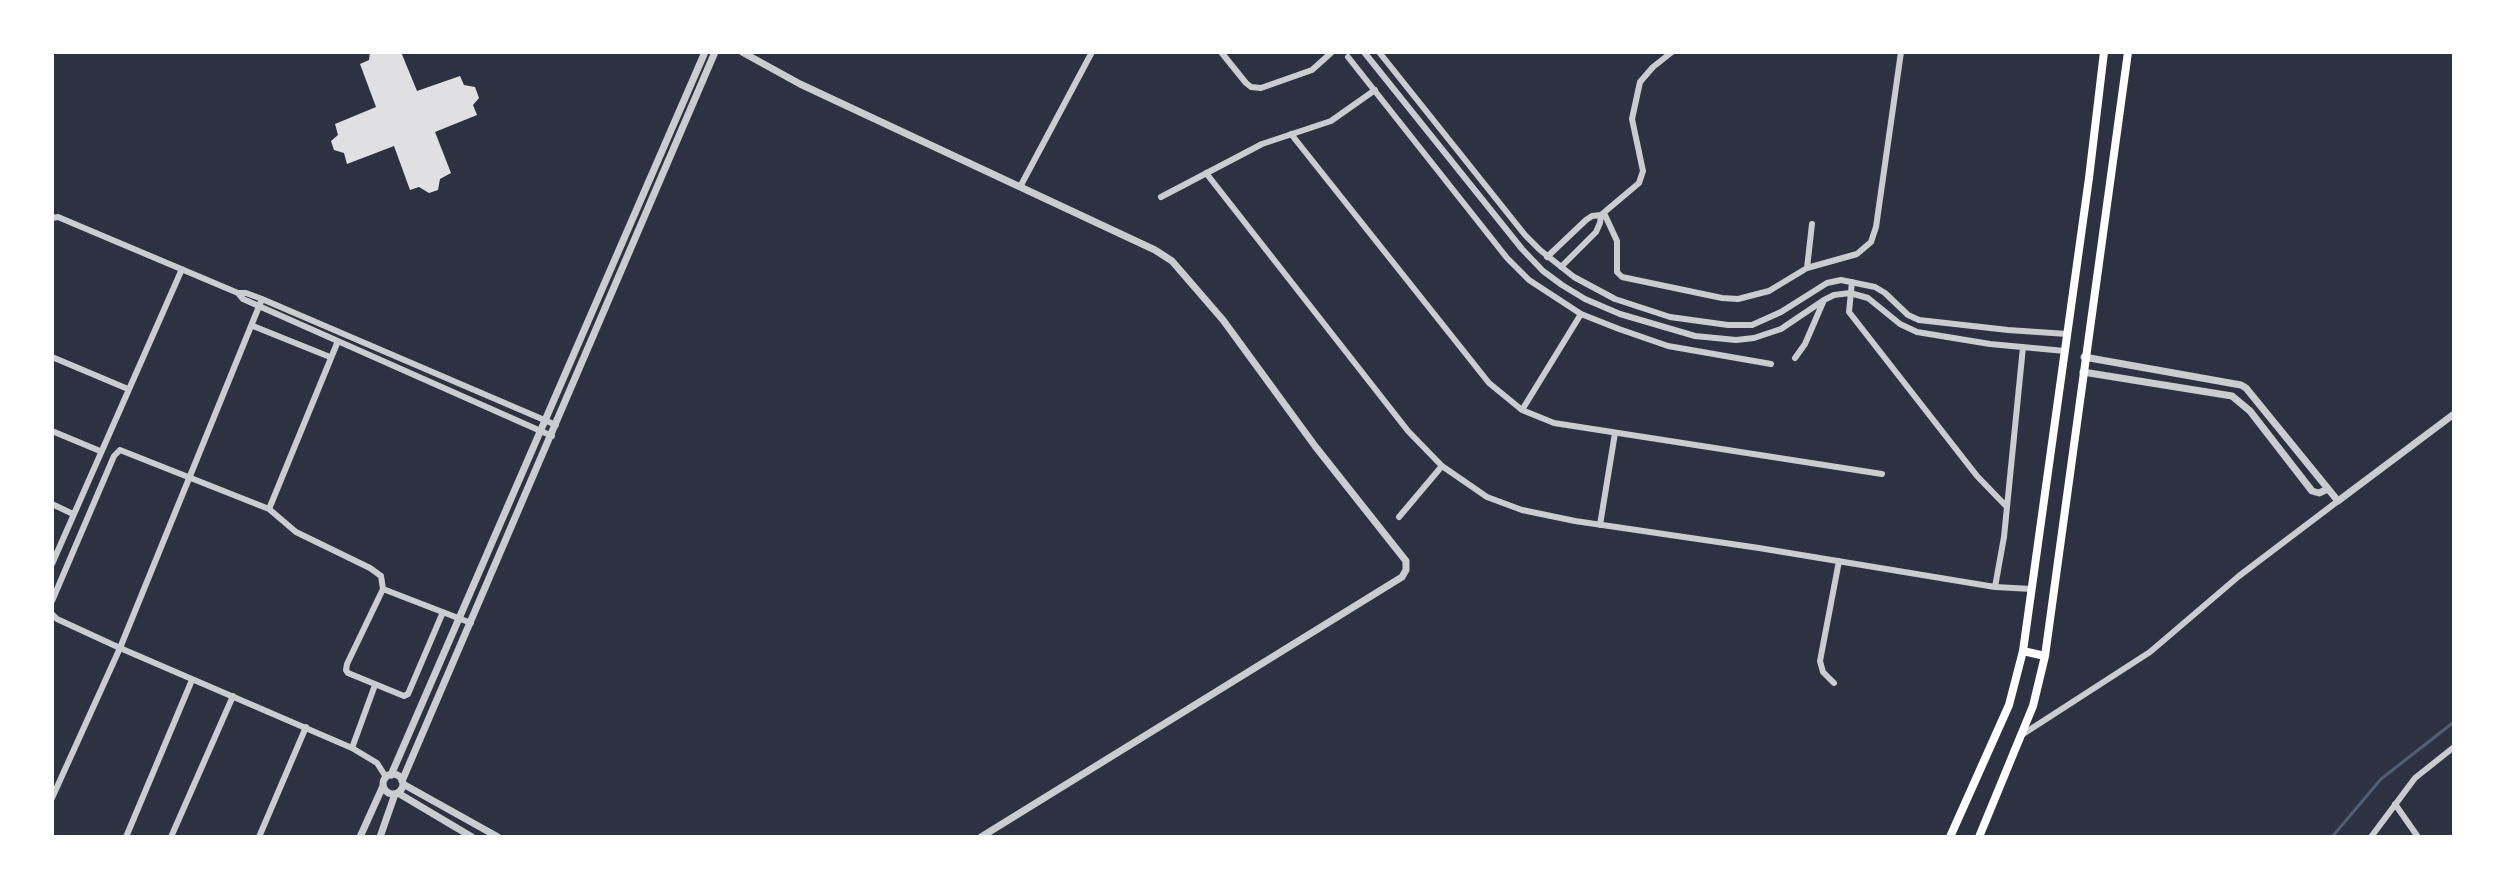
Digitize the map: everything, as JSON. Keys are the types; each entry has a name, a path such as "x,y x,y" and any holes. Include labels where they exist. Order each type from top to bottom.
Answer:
{"main road":[{"path":"1950,837 2009,705 2023,651 2104,52"},
{"path":"1979,837 2033,706 2045,656 2128,52"},
{"path":"2023,651 2045,656"}],"street":[{"path":"360,837 459,618 705,52"},
{"path":"380,837 715,52"},
{"path":"742,52 800,84 1155,250 1172,261 1223,320 1315,446 1406,561 1402,577 981,837"},
{"path":"1020,187 1092,52"},
{"path":"1221,52 1246,83 1261,88 1312,70 1332,52"},
{"path":"1364,52 1522,249 1543,271 1585,299 1674,331 1736,340 1781,329 1824,300 1850,293 1868,298 1900,324 1917,332 2006,346 2065,351"},
{"path":"1379,52 1507,215 1550,259 1599,292 1670,317 1752,325 1781,312 1827,283 1841,280 1875,287 1913,318 1958,326 2067,334"},
{"path":"1543,271 1586,220 1603,214 1634,189 1642,177 1632,119 1640,82 1672,52"},
{"path":"1603,214 1617,241 1617,272 1629,280 1722,298 1738,299 1769,291 1807,268 1857,254 1871,242 1874,235 1901,52"},
{"path":"1348,57 1507,258 1529,280 1581,313 1668,346 1771,364"},
{"path":"1375,90 1392,70"},
{"path":"1161,197 1262,144 1331,121 1398,77"},
{"path":"1291,134 1489,383 1522,410 1554,423 1882,474"},
{"path":"1206,173 1408,431 1442,466 1487,497 1505,504 1600,525 1995,587 2032,589"},
{"path":"1561,267 1596,232 1603,214"},
{"path":"52,218 58,217 238,293 246,293 338,341 552,436"},
{"path":"1807,268 1812,224"},
{"path":"52,564 182,269"},
{"path":"1852,282 1849,312 1977,476 2006,506"},
{"path":"1522,410 1581,313 1592,288"},
{"path":"1581,313 1599,292"},
{"path":"1795,358 1805,344 1824,300"},
{"path":"261,303 556,425"},
{"path":"52,798 120,648 261,303"},
{"path":"253,326 330,357"},
{"path":"2006,346 2008,330"},
{"path":"269,509 338,341"},
{"path":"1995,587 2003,546 2023,347"},
{"path":"52,357 128,389"},
{"path":"2084,357 2234,381 2246,388 2338,501"},
{"path":"2083,372 2232,396 2250,411 2312,491 2319,493 2328,489"},
{"path":"2232,396 2234,381"},
{"path":"2020,736 2150,652 2239,576 2454,414"},
{"path":"52,431 100,451"},
{"path":"1600,525 1615,433"},
{"path":"2281,452 2291,443"},
{"path":"52,601 114,456 120,450 269,509 296,532 381,576 383,589 346,670 375,685 404,696 408,694 443,612"},
{"path":"1399,517 1442,466"},
{"path":"52,504 73,514"},
{"path":"1834,683 1823,672 1820,661 1839,561"},
{"path":"383,589 471,623"},
{"path":"52,614 120,648 352,748 377,763 387,779 389,793 397,793 472,837"},
{"path":"126,837 192,680"},
{"path":"352,748 375,685"},
{"path":"171,837 233,696"},
{"path":"259,837 306,727"},
{"path":"2371,837 2415,778 2454,747"},
{"path":"387,779 398,776 403,782 498,837"},
{"path":"2395,804 2418,837"}],"building":[{"path":"370,52 401,52 417,91 460,76 464,85 475,87 479,98 473,105 477,115 435,132 451,173 440,179 438,190 429,193 419,187 410,190 394,146 347,164 344,153 334,150 331,141 338,135 335,124 376,107 360,64 369,60"}],"waterway":[{"path":"2332,837 2381,779 2454,722"}]}
